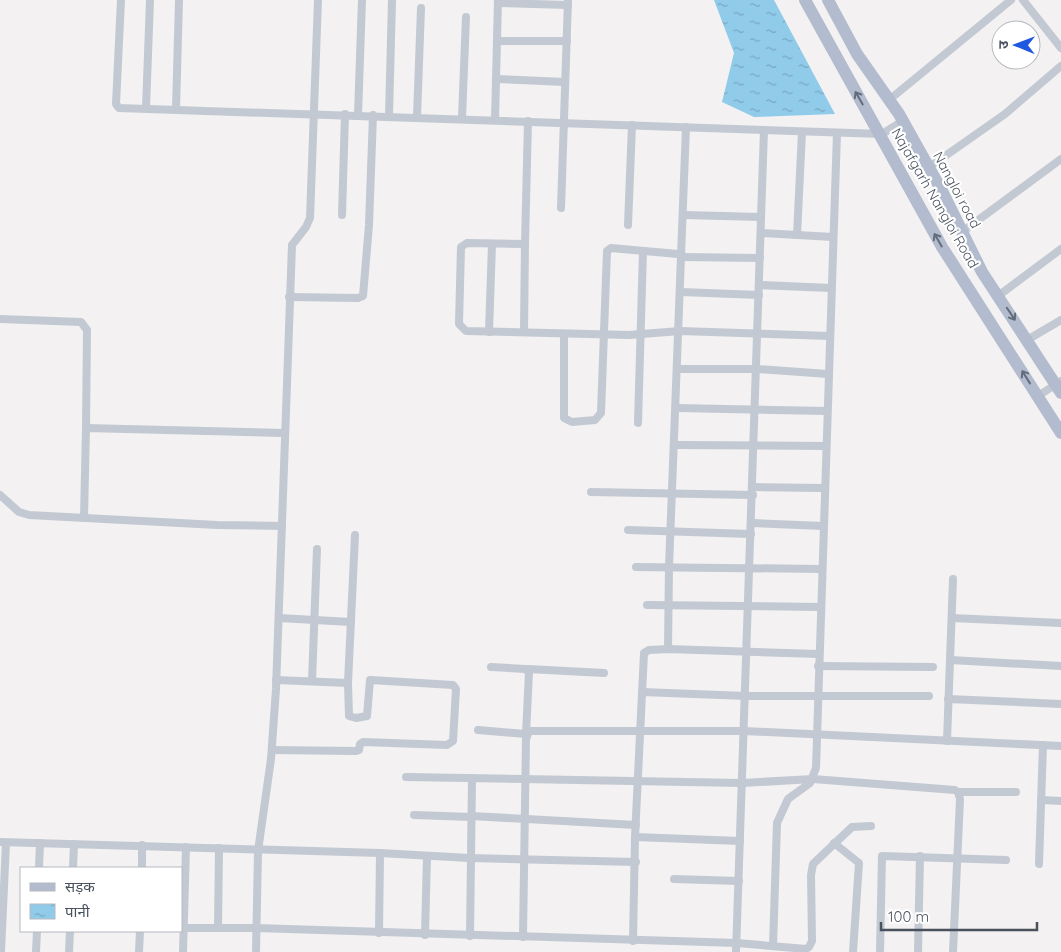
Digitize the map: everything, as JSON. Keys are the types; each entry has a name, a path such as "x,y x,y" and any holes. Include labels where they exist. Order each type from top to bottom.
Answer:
{"main road":[{"name":"Najafgarh Nangloi Road","path":"805,0 860,100 882,134 942,247 1061,433"},
{"name":"Nangloi road","path":"828,0 857,54 902,121 982,272 1059,386"}],"street":[{"path":"121,0 116,106 882,134 902,121"},
{"path":"146,108 150,0"},
{"path":"176,109 180,0"},
{"path":"256,952 258,851 272,750 276,680 282,526 283,433 292,245 306,227 310,218 318,0"},
{"path":"358,115 362,0"},
{"path":"389,116 392,0"},
{"path":"889,100 1011,0"},
{"path":"1023,0 1061,48"},
{"path":"495,120 498,1 568,3 561,208"},
{"path":"417,117 421,8"},
{"path":"462,118 466,17"},
{"path":"497,41 567,41"},
{"path":"928,168 1005,114 1061,66"},
{"path":"496,79 565,82"},
{"path":"342,215 344,114"},
{"path":"289,297 358,298 363,296 368,234 373,115"},
{"path":"524,332 528,121"},
{"path":"628,225 632,125"},
{"path":"668,649 669,567 676,445 681,292 680,256 684,215 686,127"},
{"path":"736,952 764,130"},
{"path":"796,235 802,132"},
{"path":"773,946 777,823 788,800 813,779 817,735 818,654 837,133"},
{"path":"962,232 1061,158"},
{"path":"684,215 761,217"},
{"path":"761,233 833,237"},
{"path":"525,244 464,244 460,250 459,324 466,331 604,335 680,331 830,336"},
{"path":"489,332 492,244"},
{"path":"564,334 563,415 567,421 572,422 595,420 601,413 607,251 611,248 680,256 760,258"},
{"path":"998,296 1061,249"},
{"path":"638,423 639,334 643,251"},
{"path":"759,285 832,288"},
{"path":"681,292 759,296"},
{"path":"0,319 81,322 85,325 87,330 84,518"},
{"path":"1027,340 1061,320"},
{"path":"678,369 757,370 828,374"},
{"path":"1038,396 1059,386"},
{"path":"677,408 756,408 827,411"},
{"path":"86,428 283,433"},
{"path":"676,445 826,446"},
{"path":"591,492 672,493 824,488"},
{"path":"0,495 19,512 29,515 282,526"},
{"path":"752,523 823,526"},
{"path":"628,530 751,534"},
{"path":"272,750 356,751 359,750 360,744 363,742 452,743 455,686 370,680 367,716 356,718 349,716 348,683 354,535"},
{"path":"312,682 317,549"},
{"path":"636,567 821,569"},
{"path":"947,741 953,580"},
{"path":"648,605 820,607"},
{"path":"279,618 351,622"},
{"path":"952,618 1061,623"},
{"path":"633,941 635,837 644,653 649,650 668,649 818,654"},
{"path":"950,660 1061,666"},
{"path":"818,666 933,667"},
{"path":"491,667 604,673"},
{"path":"523,937 528,670"},
{"path":"276,680 348,683"},
{"path":"642,692 746,696 930,696"},
{"path":"948,699 1061,704"},
{"path":"478,730 526,734 529,731 552,730 640,732 744,731 1061,746"},
{"path":"1039,864 1043,746"},
{"path":"406,777 742,783 813,779 958,792 1016,792"},
{"path":"470,936 472,778"},
{"path":"953,952 960,799 958,792"},
{"path":"1041,800 1061,801"},
{"path":"414,815 471,816 636,825"},
{"path":"184,928 256,928 425,935 737,943 806,949 812,945 812,868 816,860 852,827 871,826"},
{"path":"635,837 740,841"},
{"path":"0,952 3,842 636,862"},
{"path":"39,867 40,843"},
{"path":"834,843 859,863 853,952"},
{"path":"73,867 74,844"},
{"path":"142,845 142,867"},
{"path":"183,952 186,847"},
{"path":"218,928 219,848"},
{"path":"379,933 380,853"},
{"path":"425,935 427,856"},
{"path":"880,952 882,856 1006,860"},
{"path":"918,952 920,856"},
{"path":"674,878 739,881"},
{"path":"36,952 37,932"},
{"path":"69,952 70,932"},
{"path":"139,952 140,932"}],"water":[{"path":"714,0 774,0 835,114 754,117 722,102 734,53"}]}
